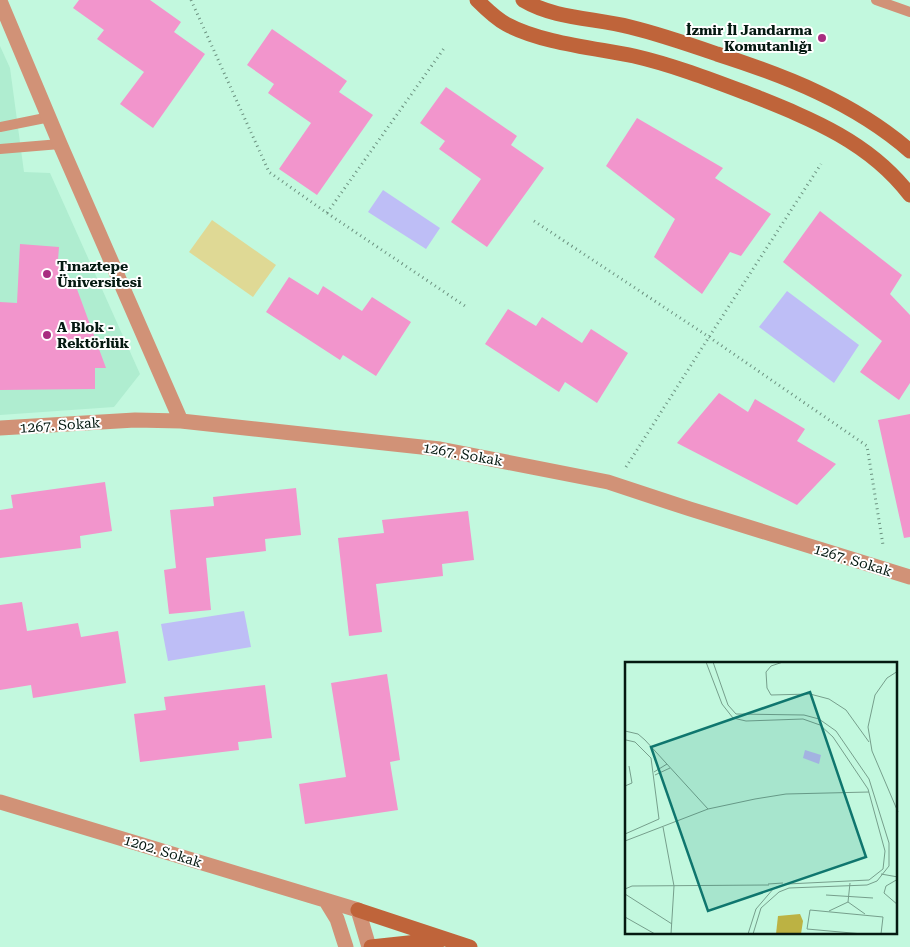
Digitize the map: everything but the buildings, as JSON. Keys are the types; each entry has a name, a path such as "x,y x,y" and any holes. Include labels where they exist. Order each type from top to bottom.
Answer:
{"main road":[{"path":"477,0 506,24 530,34 636,56 698,75 802,115 828,127 871,154 910,194"},
{"path":"523,0 551,12 624,25 654,33 782,76 814,90 872,122 892,135 910,151"},
{"path":"358,910 468,947"},
{"path":"370,947 427,941 468,947"}],"street":[{"path":"0,1 181,421"},
{"name":"1267. Sokak","path":"0,428 135,420 181,421 440,449 608,482 910,578"},
{"name":"1202. Sokak","path":"0,802 358,910"},
{"path":"326,901 337,919 346,947"},
{"path":"358,910 370,947"}],"lane":[{"path":"876,0 910,12"},
{"path":"0,127 50,118"},
{"path":"0,149 60,144"}],"path":[{"path":"191,0 269,172 468,308"},
{"path":"327,213 445,46"},
{"path":"626,467 822,164"},
{"path":"534,221 709,337 867,446 883,545"}],"shaded area":[{"name":"Tınaztepe Üniversitesi","path":"0,46 10,68 24,172 50,173 140,374 114,407 0,415"},
{"path":"212,220 276,265 253,297 189,252"}],"water":[{"path":"383,190 440,228 426,249 368,212"},
{"path":"787,291 859,345 834,383 759,327"},
{"path":"244,611 251,647 168,661 161,624"}],"place":[{"name":"İzmir İl Jandarma Komutanlığı","path":"822,38"},
{"name":"Tınaztepe Üniversitesi","path":"47,274"},
{"name":"A Blok - Rektörlük","path":"47,335"}]}
